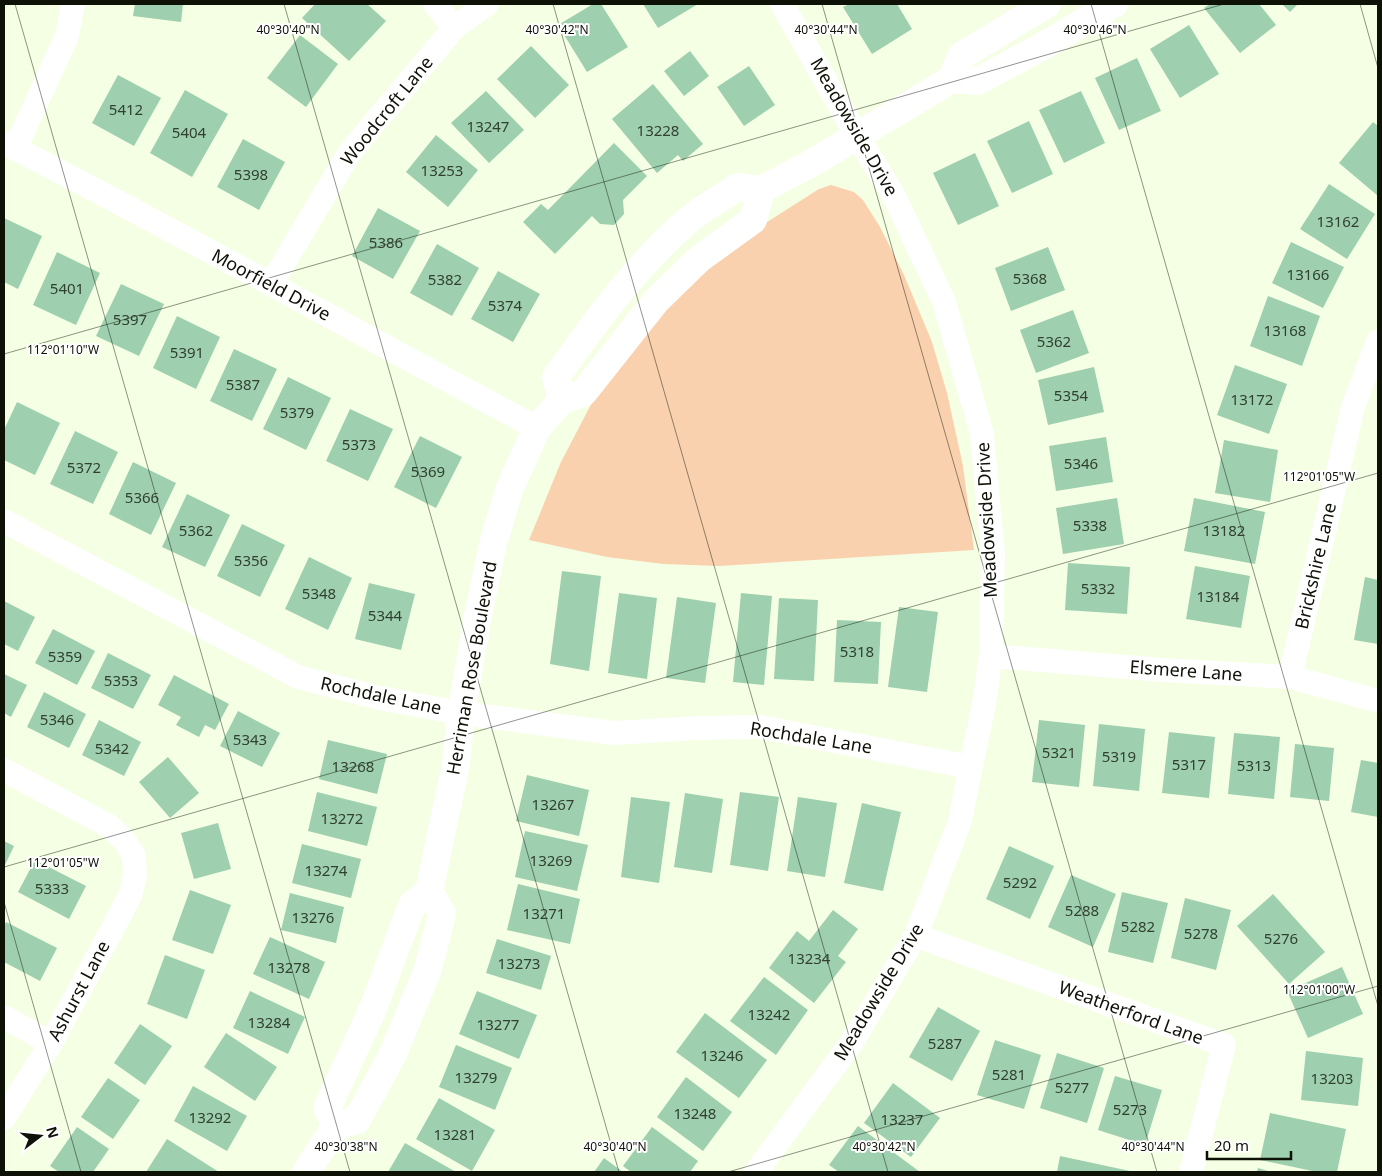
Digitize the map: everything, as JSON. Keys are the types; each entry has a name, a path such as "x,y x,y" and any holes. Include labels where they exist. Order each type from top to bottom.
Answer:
{"street":[{"path":"10,146 67,36 73,4"},
{"path":"435,4 454,28"},
{"name":"Woodcroft Lane","path":"271,284 350,152 454,28 487,4"},
{"name":"Meadowside Drive","path":"756,1172 852,1042 916,935 959,824 984,704 991,656 992,554 982,434 944,302 893,194 857,136 782,4"},
{"path":"952,79 961,56 1046,4"},
{"path":"562,400 556,377 596,320 641,266 687,221 736,187 761,190 810,164 952,79 978,81 1043,46 1114,4"},
{"name":"Moorfield Drive","path":"10,146 537,428"},
{"name":"Herriman Rose Boulevard","path":"429,891 456,764 461,713 493,544 509,490 537,428 562,400 584,393 656,301 699,259 753,220 761,190"},
{"name":"Brickshire Lane","path":"1290,677 1353,407 1378,342"},
{"name":"Rochdale Lane","path":"4,521 298,677 378,698 461,713 614,733 698,728 760,727 971,767"},
{"name":"Elsmere Lane","path":"991,656 1163,670 1290,677 1378,701"},
{"name":"Ashurst Lane","path":"4,770 109,826 124,840 134,856 135,876 130,896 51,1043 4,1118"},
{"path":"306,1172 336,1126 357,1120 393,1054 428,969 442,914 429,891 412,905 372,1011 327,1108 336,1126"},
{"name":"Weatherford Lane","path":"916,935 1224,1045 1191,1172"},
{"path":"4,1016 51,1043"}],"shaded area":[{"path":"831,185 854,192 863,200 880,227 904,275 932,342 947,393 963,466 974,550 719,566 663,564 607,557 529,540 561,462 598,391 645,331 703,271 750,233 819,189"}],"building":[{"path":"135,4 183,4 181,22 133,16"},
{"path":"315,4 367,4 386,21 349,61 302,18"},
{"path":"593,4 601,4 628,47 587,72 558,25"},
{"path":"643,4 698,4 658,28"},
{"path":"849,4 897,4 912,29 872,54 843,7"},
{"path":"1210,4 1259,4 1276,25 1240,53 1204,8"},
{"path":"1282,4 1298,4 1290,12"},
{"path":"1189,25 1219,74 1180,98 1150,49"},
{"path":"300,35 338,64 306,107 267,78"},
{"path":"531,46 569,85 535,118 497,79"},
{"path":"690,51 709,76 684,96 664,71"},
{"path":"1137,58 1161,111 1119,130 1095,78"},
{"path":"749,66 775,105 744,126 717,87"},
{"path":"118,75 161,98 134,146 92,123"},
{"path":"653,84 703,144 683,161 678,155 657,173 612,119"},
{"path":"185,90 228,114 192,177 150,153"},
{"path":"486,91 524,130 489,163 451,123"},
{"path":"1081,91 1105,143 1064,163 1039,110"},
{"path":"1029,121 1053,174 1012,193 987,141"},
{"path":"1373,122 1378,126 1378,196 1339,163"},
{"path":"436,135 478,170 448,207 406,172"},
{"path":"243,139 285,162 259,210 217,187"},
{"path":"614,143 647,176 623,200 624,214 614,225 600,224 592,216 555,254 523,222 541,204 548,210"},
{"path":"975,153 999,206 958,225 933,173"},
{"path":"1329,184 1375,214 1347,259 1300,229"},
{"path":"378,208 420,231 393,279 352,256"},
{"path":"4,218 42,236 18,289 4,282"},
{"path":"1291,242 1344,267 1323,308 1272,283"},
{"path":"437,244 479,268 452,316 410,293"},
{"path":"1048,247 1065,290 1011,311 995,268"},
{"path":"57,252 100,273 76,325 33,305"},
{"path":"498,271 540,294 513,342 471,319"},
{"path":"121,284 164,304 139,356 96,336"},
{"path":"1268,296 1320,316 1302,366 1250,346"},
{"path":"1073,310 1089,353 1036,373 1020,330"},
{"path":"177,316 220,337 196,389 153,368"},
{"path":"234,349 277,369 252,421 210,401"},
{"path":"1235,365 1287,384 1269,434 1217,415"},
{"path":"1094,367 1104,412 1048,425 1038,380"},
{"path":"288,377 331,398 306,450 263,429"},
{"path":"17,402 60,423 35,475 4,460 4,430"},
{"path":"350,409 393,429 368,481 326,461"},
{"path":"75,431 118,452 93,504 50,484"},
{"path":"420,436 462,457 436,508 394,487"},
{"path":"1106,437 1113,482 1056,491 1049,446"},
{"path":"1224,440 1278,450 1270,502 1215,493"},
{"path":"133,462 176,483 151,535 109,514"},
{"path":"187,494 230,515 205,567 162,547"},
{"path":"1117,498 1124,544 1063,554 1056,508"},
{"path":"1194,498 1265,512 1255,564 1184,551"},
{"path":"242,524 285,545 260,597 217,576"},
{"path":"309,557 352,578 328,630 285,609"},
{"path":"1068,563 1130,567 1127,614 1065,610"},
{"path":"1195,566 1250,576 1241,628 1186,619"},
{"path":"562,571 601,576 589,671 550,664"},
{"path":"1365,577 1378,580 1378,644 1354,640"},
{"path":"369,583 415,594 401,650 355,639"},
{"path":"619,593 657,598 647,679 608,673"},
{"path":"741,593 772,596 764,685 733,682"},
{"path":"677,597 716,603 705,683 666,678"},
{"path":"779,598 818,600 814,681 774,679"},
{"path":"4,601 35,617 18,651 4,644"},
{"path":"899,607 938,612 927,692 888,687"},
{"path":"837,620 881,622 878,684 834,682"},
{"path":"53,629 95,651 77,685 35,663"},
{"path":"108,653 151,675 133,709 91,688"},
{"path":"4,674 27,685 11,717 4,713"},
{"path":"174,675 229,704 215,730 205,725 199,737 176,725 181,717 158,705"},
{"path":"44,692 86,714 69,748 27,727"},
{"path":"238,711 280,733 262,767 220,746"},
{"path":"99,720 141,742 124,776 82,755"},
{"path":"1039,720 1085,725 1079,787 1032,782"},
{"path":"1099,724 1145,729 1139,791 1093,786"},
{"path":"1169,732 1215,737 1209,798 1162,793"},
{"path":"1234,733 1280,737 1274,799 1228,794"},
{"path":"328,740 387,754 377,794 319,779"},
{"path":"1295,744 1334,748 1329,801 1290,797"},
{"path":"168,757 199,793 170,818 139,782"},
{"path":"1361,760 1378,763 1378,817 1351,812"},
{"path":"527,775 589,790 579,836 516,821"},
{"path":"317,792 377,807 367,846 308,831"},
{"path":"740,792 779,797 768,871 730,865"},
{"path":"685,793 723,799 712,873 674,867"},
{"path":"631,797 670,802 659,883 621,877"},
{"path":"798,797 837,803 825,877 787,871"},
{"path":"862,803 901,812 883,891 844,883"},
{"path":"218,823 231,869 194,879 181,833"},
{"path":"525,831 588,845 577,891 515,877"},
{"path":"4,841 14,846 4,867"},
{"path":"302,844 361,859 351,898 292,883"},
{"path":"1009,846 1054,866 1030,919 986,899"},
{"path":"35,860 86,886 69,919 18,892"},
{"path":"1071,875 1116,894 1093,947 1048,927"},
{"path":"518,884 580,899 570,944 507,930"},
{"path":"190,890 231,905 213,954 172,940"},
{"path":"1122,892 1168,903 1153,963 1108,952"},
{"path":"290,893 344,907 336,943 281,930"},
{"path":"1273,894 1325,952 1289,984 1237,926"},
{"path":"1185,898 1231,910 1216,970 1171,958"},
{"path":"833,910 858,929 838,956 846,962 814,1003 769,968 797,931 809,941"},
{"path":"6,922 57,948 40,981 4,962 4,926"},
{"path":"270,937 325,962 309,999 253,974"},
{"path":"497,939 551,956 541,990 486,973"},
{"path":"165,955 205,970 187,1019 147,1004"},
{"path":"1342,967 1363,1014 1308,1038 1287,991"},
{"path":"764,977 808,1010 776,1055 730,1021"},
{"path":"250,991 305,1017 288,1054 233,1028"},
{"path":"477,991 537,1015 519,1059 459,1034"},
{"path":"938,1007 980,1031 952,1081 909,1057"},
{"path":"705,1013 767,1060 739,1098 676,1052"},
{"path":"140,1024 172,1046 145,1085 114,1063"},
{"path":"226,1033 277,1067 255,1101 204,1067"},
{"path":"995,1040 1041,1055 1024,1109 977,1095"},
{"path":"456,1045 512,1068 495,1110 439,1087"},
{"path":"1306,1051 1363,1058 1358,1106 1301,1100"},
{"path":"1057,1053 1104,1068 1087,1123 1040,1108"},
{"path":"1115,1076 1162,1090 1145,1145 1098,1130"},
{"path":"686,1077 732,1112 703,1151 657,1117"},
{"path":"108,1078 140,1100 113,1139 81,1117"},
{"path":"893,1083 940,1118 911,1157 864,1123"},
{"path":"193,1086 247,1116 227,1151 174,1121"},
{"path":"439,1098 495,1130 472,1171 416,1139"},
{"path":"1270,1113 1346,1129 1337,1172 1317,1172 1260,1160"},
{"path":"858,1126 920,1172 839,1172 829,1165"},
{"path":"77,1127 109,1149 93,1172 59,1172 50,1166"},
{"path":"652,1127 698,1161 690,1172 631,1172 623,1166"},
{"path":"167,1139 219,1172 146,1172"},
{"path":"405,1143 456,1172 388,1172"},
{"path":"1060,1156 1130,1171 1130,1172 1057,1172"},
{"path":"604,1158 623,1172 594,1172"},
{"path":"1258,1168 1271,1172 1257,1172"}]}
